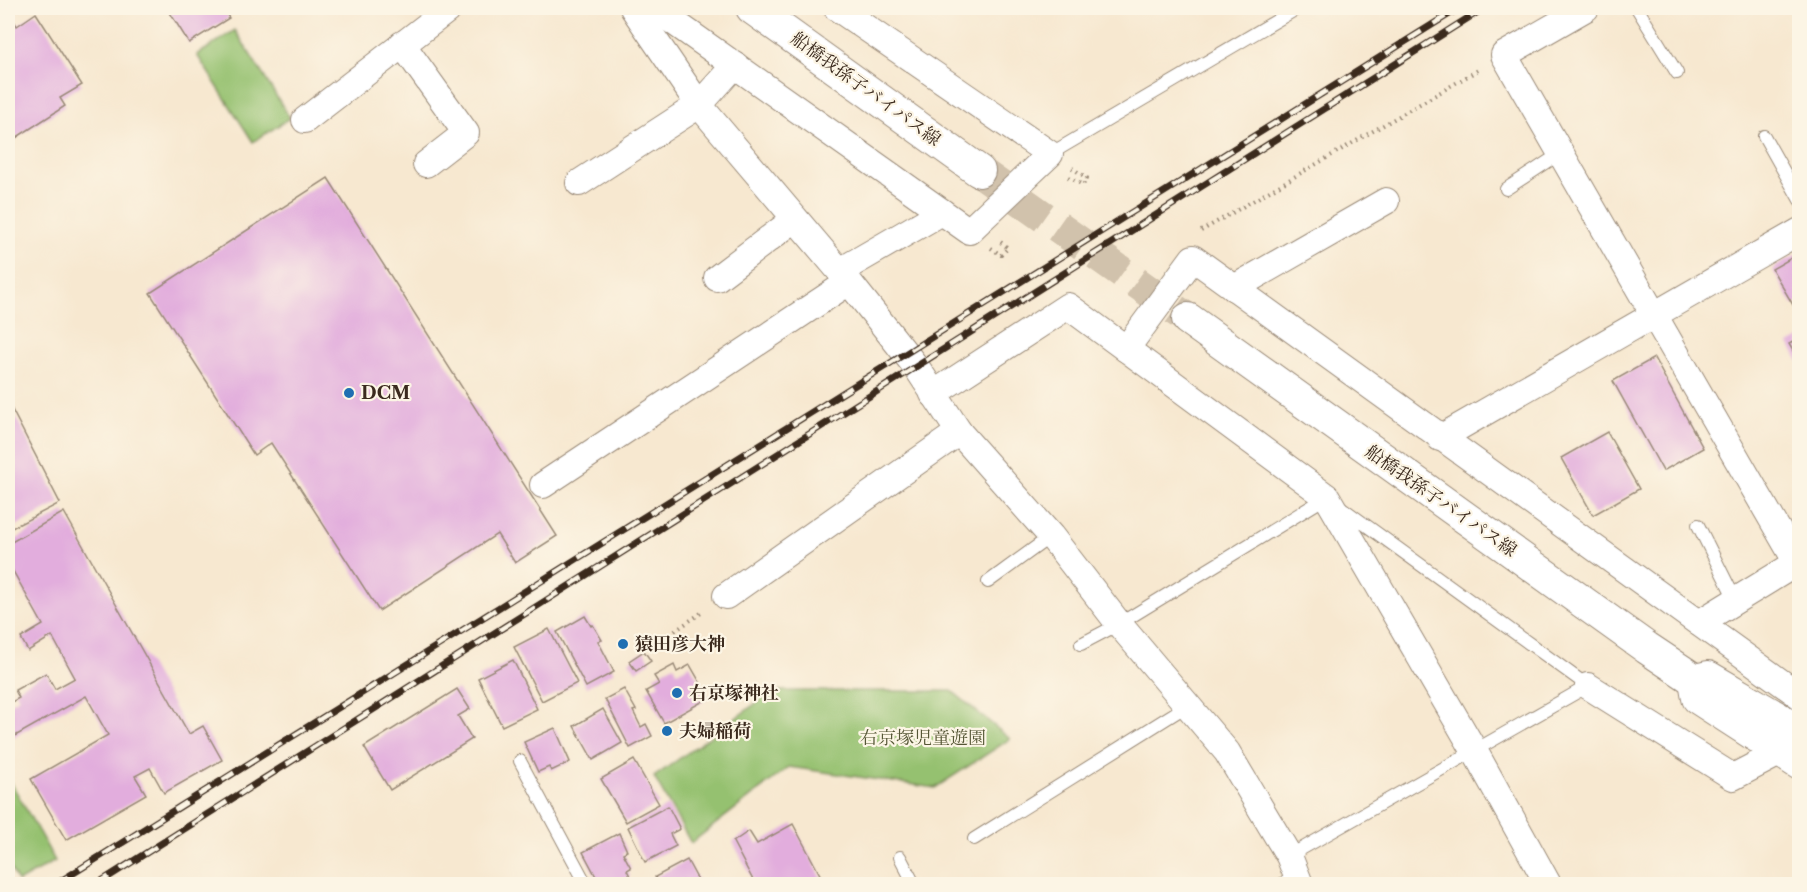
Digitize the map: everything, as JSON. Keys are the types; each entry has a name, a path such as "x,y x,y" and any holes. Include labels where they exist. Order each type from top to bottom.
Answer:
{"street":[{"path":"305,120 450,8"},
{"path":"633,8 699,105 844,276 917,368 959,432 1051,536 1119,624 1227,752 1292,876"},
{"path":"654,8 969,231 1057,159 846,10"},
{"name":"船橋我孫子バイパス線","path":"752,8 979,171"},
{"path":"1586,8 1504,55 1799,564 1699,623"},
{"path":"402,44 466,133 426,164"},
{"path":"579,183 699,105 735,65"},
{"path":"1234,288 1386,201"},
{"path":"543,485 844,276 942,212"},
{"path":"717,278 795,219"},
{"path":"1440,438 1800,231"},
{"path":"1126,349 1193,258 1800,696"},
{"path":"933,394 1068,306 1327,497 1474,750 1548,885"},
{"name":"船橋我孫子バイパス線","path":"1188,320 1637,642 1695,680 1708,678 1793,749"},
{"path":"726,596 959,432"},
{"path":"1588,686 1733,777 1793,749"}],"lane":[{"path":"1057,159 1298,8"},
{"path":"1637,8 1677,73"},
{"path":"1764,136 1800,200"},
{"path":"1506,189 1561,153"},
{"path":"1080,644 1119,624 1327,497 1588,686 1474,750 1292,876"},
{"path":"1698,525 1736,601"},
{"path":"988,582 1051,536"},
{"path":"974,839 1188,705"},
{"path":"520,761 586,885"},
{"path":"900,857 914,885"}],"path":[{"path":"1197,234 1504,55"},
{"path":"1057,159 1087,178 1083,185 1065,175"},
{"path":"650,648 726,596"}],"green space":[{"path":"235,30 290,118 253,142 197,55"},
{"name":"右京塚児童遊園","path":"773,691 952,691 1010,739 935,788 789,767 691,843 654,777"},
{"path":"8,777 55,861 18,882 8,863"}],"building":[{"path":"167,8 223,8 229,18 189,43"},
{"path":"36,13 82,85 60,98 65,106 8,143 8,17 10,15 17,26"},
{"path":"328,178 557,536 515,563 497,534 379,611 271,443 254,455 150,293"},
{"path":"1800,253 1800,301 1793,305 1772,269"},
{"path":"1800,338 1800,363 1789,344"},
{"path":"1654,358 1703,448 1663,471 1613,381"},
{"path":"8,402 60,503 8,530"},
{"path":"1607,432 1639,489 1593,515 1561,458"},
{"path":"64,512 189,734 203,726 222,760 164,793 150,768 135,776 146,794 66,840 31,779 108,735 86,696 8,740 8,704 19,698 15,690 46,673 55,689 75,678 52,636 28,651 21,638 43,625 8,562 8,544"},
{"path":"585,616 602,640 598,641 614,672 586,687 557,632"},
{"path":"549,629 577,683 542,701 514,647"},
{"path":"644,651 651,661 636,671 629,661"},
{"path":"513,660 537,709 502,726 478,678"},
{"path":"674,665 677,672 690,665 709,698 664,723 646,691 659,684 654,676"},
{"path":"457,689 470,709 458,716 472,739 390,790 364,747"},
{"path":"624,689 636,710 633,711 641,727 646,724 652,736 630,748 605,699"},
{"path":"603,709 622,743 593,760 574,726"},
{"path":"555,728 570,762 551,771 549,767 538,772 524,742"},
{"path":"634,760 659,804 626,822 601,779"},
{"path":"668,806 680,829 670,834 676,846 645,862 628,827"},
{"path":"793,824 825,884 755,884 733,842 749,831 757,844"},
{"path":"619,833 627,851 623,853 631,868 627,870 630,876 614,884 600,884 583,852"},
{"path":"687,860 700,884 659,884 655,877"}],"tunnel":[{"path":"979,171 1188,319"}],"railway":[{"path":"56,884 1459,8"},
{"path":"97,884 1484,8"}],"place":[{"name":"DCM","path":"349,393"},
{"name":"猿田彦大神","path":"623,644"},
{"name":"右京塚神社","path":"677,693"},
{"name":"夫婦稲荷","path":"667,731"}]}
